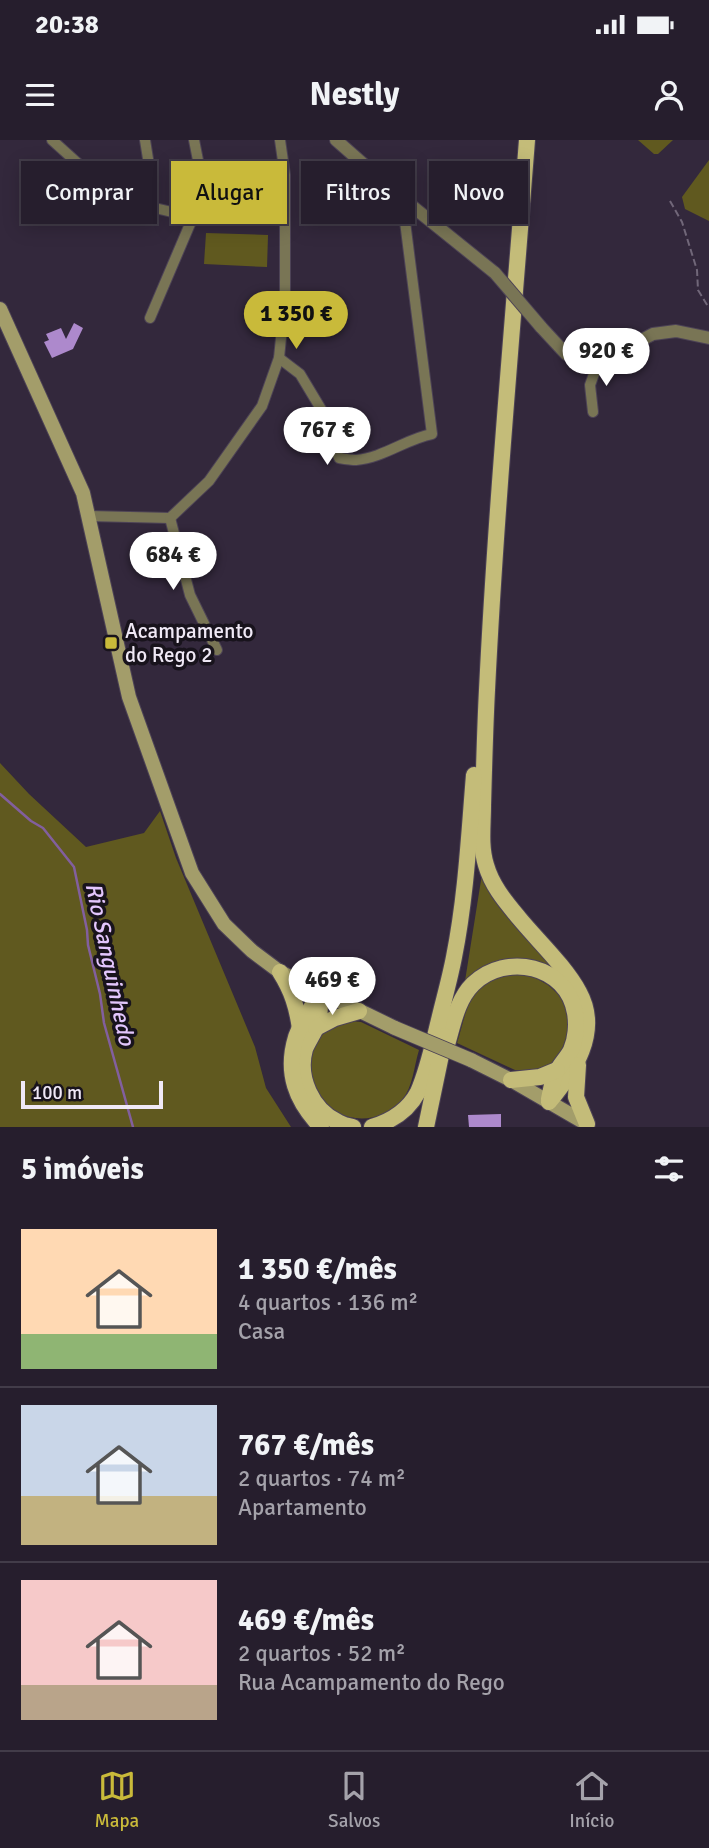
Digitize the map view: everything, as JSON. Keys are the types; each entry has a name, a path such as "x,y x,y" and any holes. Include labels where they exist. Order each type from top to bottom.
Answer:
{"main road":[{"path":"372,1127 387,1123 398,1115 417,1093 429,1060 454,957 462,905 491,603 527,140"},
{"path":"0,309 83,493 129,697 192,873 224,924 252,951 280,972 359,1011 471,1060 590,1126"},
{"path":"491,603 482,841 485,863 497,892 568,976 580,994 585,1011 586,1038 578,1059 563,1085 549,1102"},
{"path":"426,1127 462,958 474,867 485,746"},
{"path":"435,1087 457,1009 464,995 486,973 518,965 536,968 550,975 571,998 575,1013 575,1037 571,1049 557,1070 549,1102"},
{"path":"280,972 296,1002 300,1029"},
{"path":"319,992 320,1007 316,1028 305,1050 304,1078 315,1104 339,1123 354,1127"},
{"path":"319,992 300,1029 293,1058 293,1080 304,1108 321,1127"},
{"path":"316,1028 335,1017 359,1011"},
{"path":"578,1059 576,1097 590,1126"},
{"path":"417,1127 426,1089 429,1060"},
{"path":"511,1080 540,1077 557,1070"}],"street":[{"path":"52,140 75,161"},
{"path":"145,140 148,161"},
{"path":"194,140 198,161"},
{"path":"280,140 283,161"},
{"path":"336,140 360,161"},
{"path":"415,208 495,273 566,355 582,362 598,363 653,334 676,331 709,338"},
{"path":"150,318 190,224"},
{"path":"89,516 170,518 209,481 262,406 279,358 285,297 285,224"},
{"path":"279,358 300,374 321,409 340,458 356,460 432,434 405,224"},
{"path":"593,411 590,385 598,363"},
{"path":"170,518 190,595 218,650"}],"path":[{"path":"670,201 682,222 697,270 698,290 709,308"}],"shaded area":[{"path":"638,140 673,140 658,154 654,154"},
{"path":"709,160 709,221 685,209 682,197"},
{"path":"206,233 268,235 267,267 204,264"},
{"path":"0,763 86,847 144,833 160,811 176,858 255,1047 266,1088 291,1127 0,1127"},
{"path":"482,874 559,975 533,962 507,960 482,967 465,981"},
{"path":"516,973 532,976 548,985 560,996 568,1012 569,1030 562,1049 552,1063 535,1070 515,1070 457,1043 468,1005 479,988 500,976"},
{"path":"361,1022 419,1050 406,1095 393,1108 371,1118 348,1117 326,1106 316,1095 307,1065 311,1051 322,1034 337,1024"}],"building":[{"path":"74,323 83,328 73,349 52,358 44,342 49,340 46,334 61,328 66,339"},
{"path":"501,1114 501,1127 469,1127 468,1115"}],"waterway":[{"name":"Rio Sanguinhedo","path":"0,794 43,828 74,867 104,1023 133,1127"}],"place":[{"name":"Acampamento do Rego 2","path":"111,643"}]}
